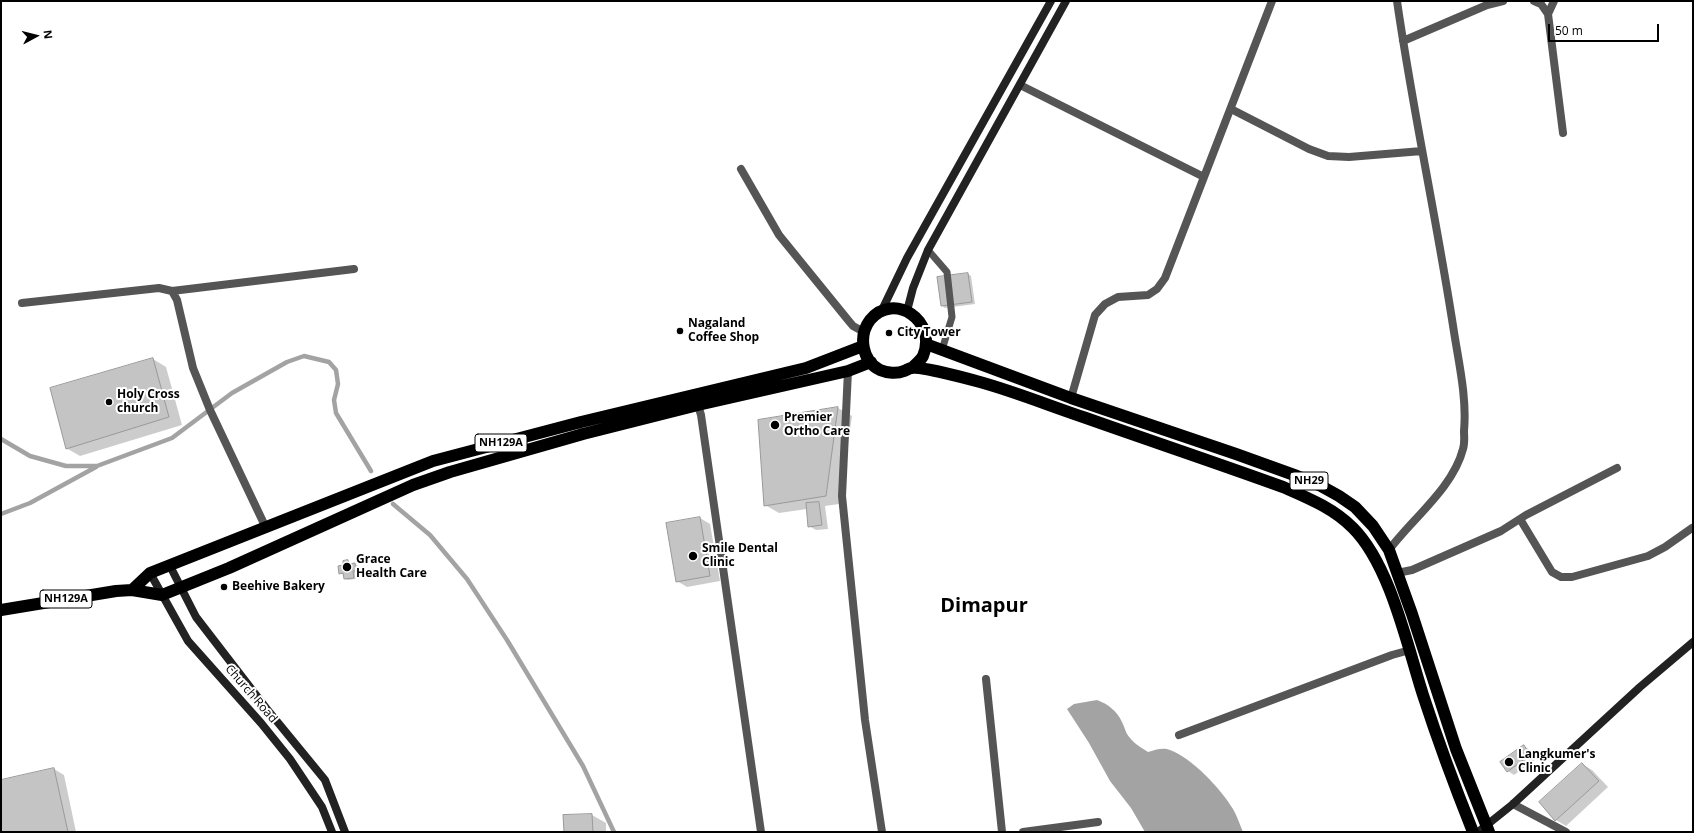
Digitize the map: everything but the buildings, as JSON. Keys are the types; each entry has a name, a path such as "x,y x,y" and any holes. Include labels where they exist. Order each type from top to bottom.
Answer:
{"highway":[{"path":"871,362 866,355 863,346 864,332 870,320 881,312 890,309 899,309 907,311 918,319 925,331 926,344 922,357 913,367"},
{"name":"NH29","path":"926,344 1071,398 1236,454 1321,486 1355,507 1372,526 1389,550 1484,830"},
{"name":"NH129A","path":"132,590 150,573 433,461 596,418 806,368 863,346"},
{"name":"NH29","path":"871,362 880,370 891,373 902,372 913,367 959,376 1007,390 1283,487 1316,502 1337,514 1354,529 1369,548 1384,577 1410,650 1448,768 1473,832"},
{"name":"NH129A","path":"1,610 116,591 132,590 162,594 229,568 413,485 428,480 583,434 698,404 848,371 871,362"}],"main road":[{"path":"881,312 907,258 1051,1"},
{"path":"907,311 913,288 928,250 1066,1"},
{"path":"170,566 196,617 266,708 325,780 345,832"},
{"name":"Church Road","path":"150,573 188,641 261,723 290,759 322,807 332,832"},
{"path":"1484,830 1634,693 1693,642"}],"street":[{"path":"1071,398 1095,315 1105,304 1118,298 1148,295 1157,289 1166,278 1272,1"},
{"path":"1389,550 1428,508 1456,467 1463,448 1466,411 1444,263 1422,152 1397,1"},
{"path":"1403,41 1487,5 1503,1"},
{"path":"1534,1 1541,4 1548,14 1563,133"},
{"path":"1548,14 1554,1"},
{"path":"1020,85 1204,177"},
{"path":"1231,109 1309,149 1328,156 1348,157 1422,152"},
{"path":"741,169 779,235 848,320 864,332"},
{"path":"22,303 159,288 172,291 354,269"},
{"path":"172,291 177,300 193,368 210,410 266,528"},
{"path":"848,371 842,496 865,720 882,832"},
{"path":"698,404 762,832"},
{"path":"1397,573 1412,570 1501,531 1520,519 1617,468"},
{"path":"1520,519 1552,572 1561,577 1572,577 1648,556 1665,547 1692,528"},
{"path":"1179,735 1392,655 1410,650"},
{"path":"986,679 1002,832"},
{"path":"1513,804 1566,832"},
{"path":"1023,832 1098,822"}],"lane":[{"path":"928,250 947,272 952,316 942,350"}],"shaded area":[{"path":"1097,700 1115,711 1129,737 1142,748 1148,752 1162,749 1170,750 1179,754 1205,775 1228,801 1243,832 1145,832 1131,808 1110,781 1089,743 1067,709 1074,704"}],"waterway":[{"path":"1,439 30,456 66,466 97,466 172,438 232,393 287,362 304,356 329,362 336,370 338,384 334,400 336,413 371,471"},
{"path":"1,514 30,503 96,467"},
{"path":"393,504 430,535 467,579 507,640 583,766 614,832"}],"place":[{"name":"Nagaland Coffee Shop","path":"680,331"},
{"name":"City Tower","path":"889,333"},
{"name":"Holy Cross church","path":"109,402"},
{"name":"Premier Ortho Care","path":"775,425"},
{"name":"Smile Dental Clinic","path":"693,556"},
{"name":"Grace Health Care","path":"347,567"},
{"name":"Beehive Bakery","path":"224,587"},
{"name":"Langkumer's Clinic","path":"1509,762"}],"district":[{"name":"Dimapur","path":"984,606"}]}
